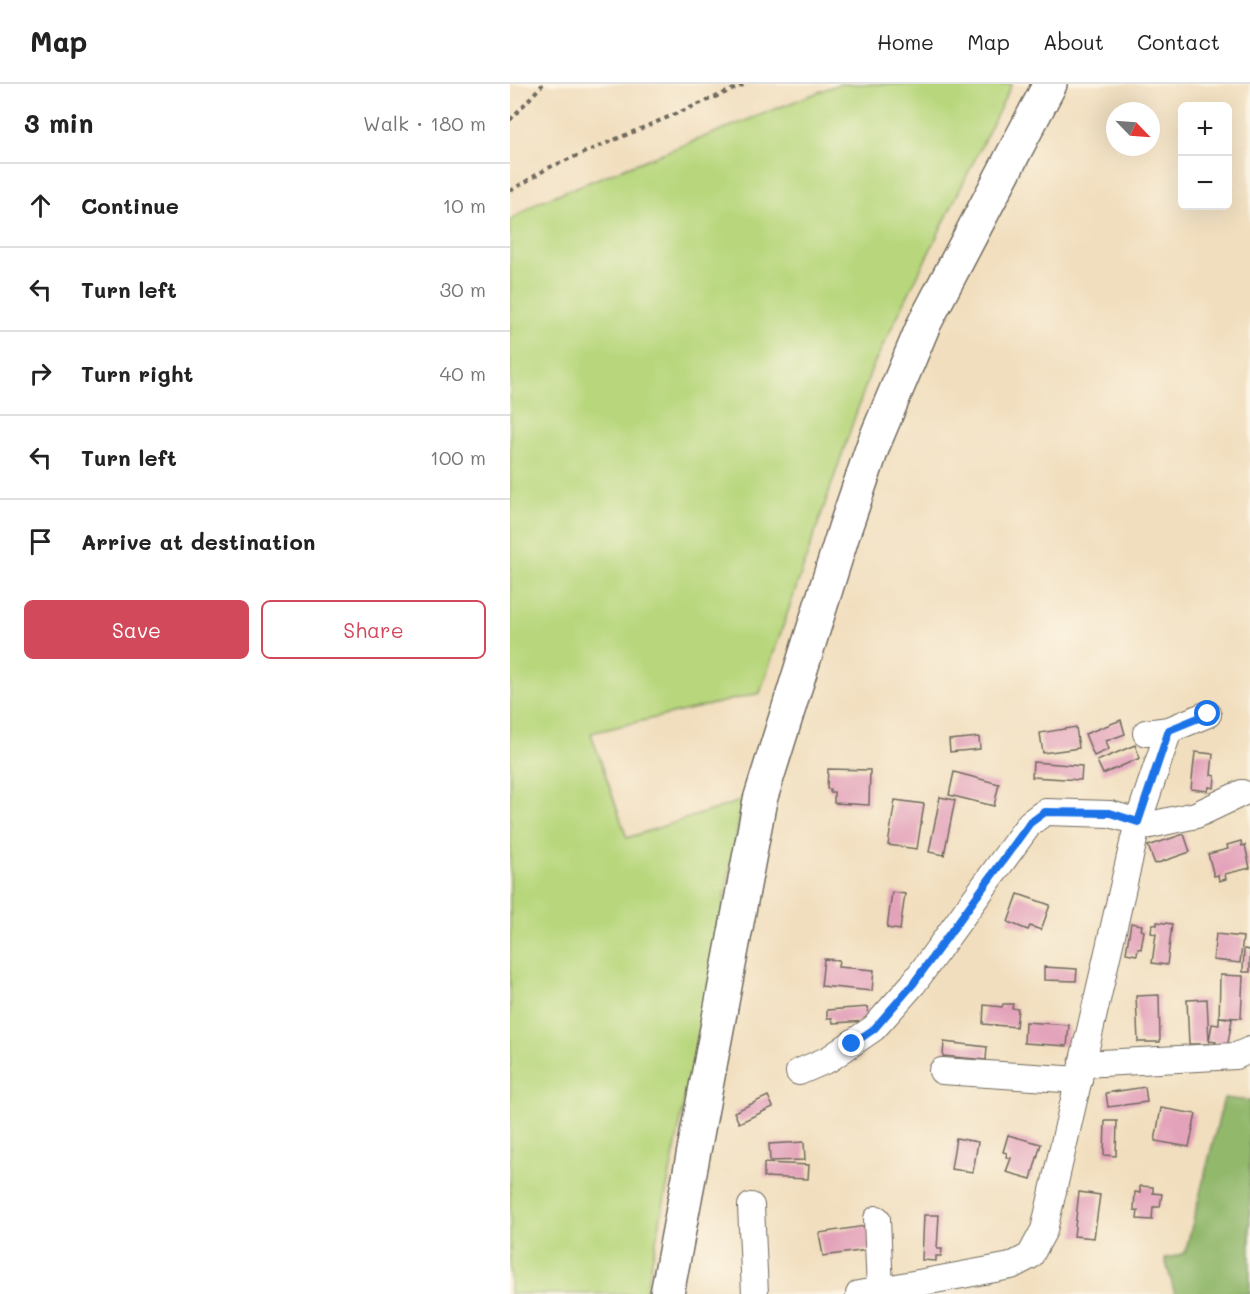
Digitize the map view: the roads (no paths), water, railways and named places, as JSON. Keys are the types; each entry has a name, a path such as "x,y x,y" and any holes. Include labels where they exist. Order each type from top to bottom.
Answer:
{"main road":[{"path":"667,1294 760,800 845,528 874,443 924,324 1050,84"}],"lane":[{"path":"878,1219 869,1292 1011,1266 1030,1256 1044,1230 1158,731 1208,714"},
{"path":"799,1072 829,1059 874,1029 913,984 978,897 1024,830 1045,812 1110,813 1137,825 1196,815 1242,793"},
{"path":"942,1071 1081,1072 1236,1056 1250,1050"},
{"path":"751,1206 755,1294"}]}
